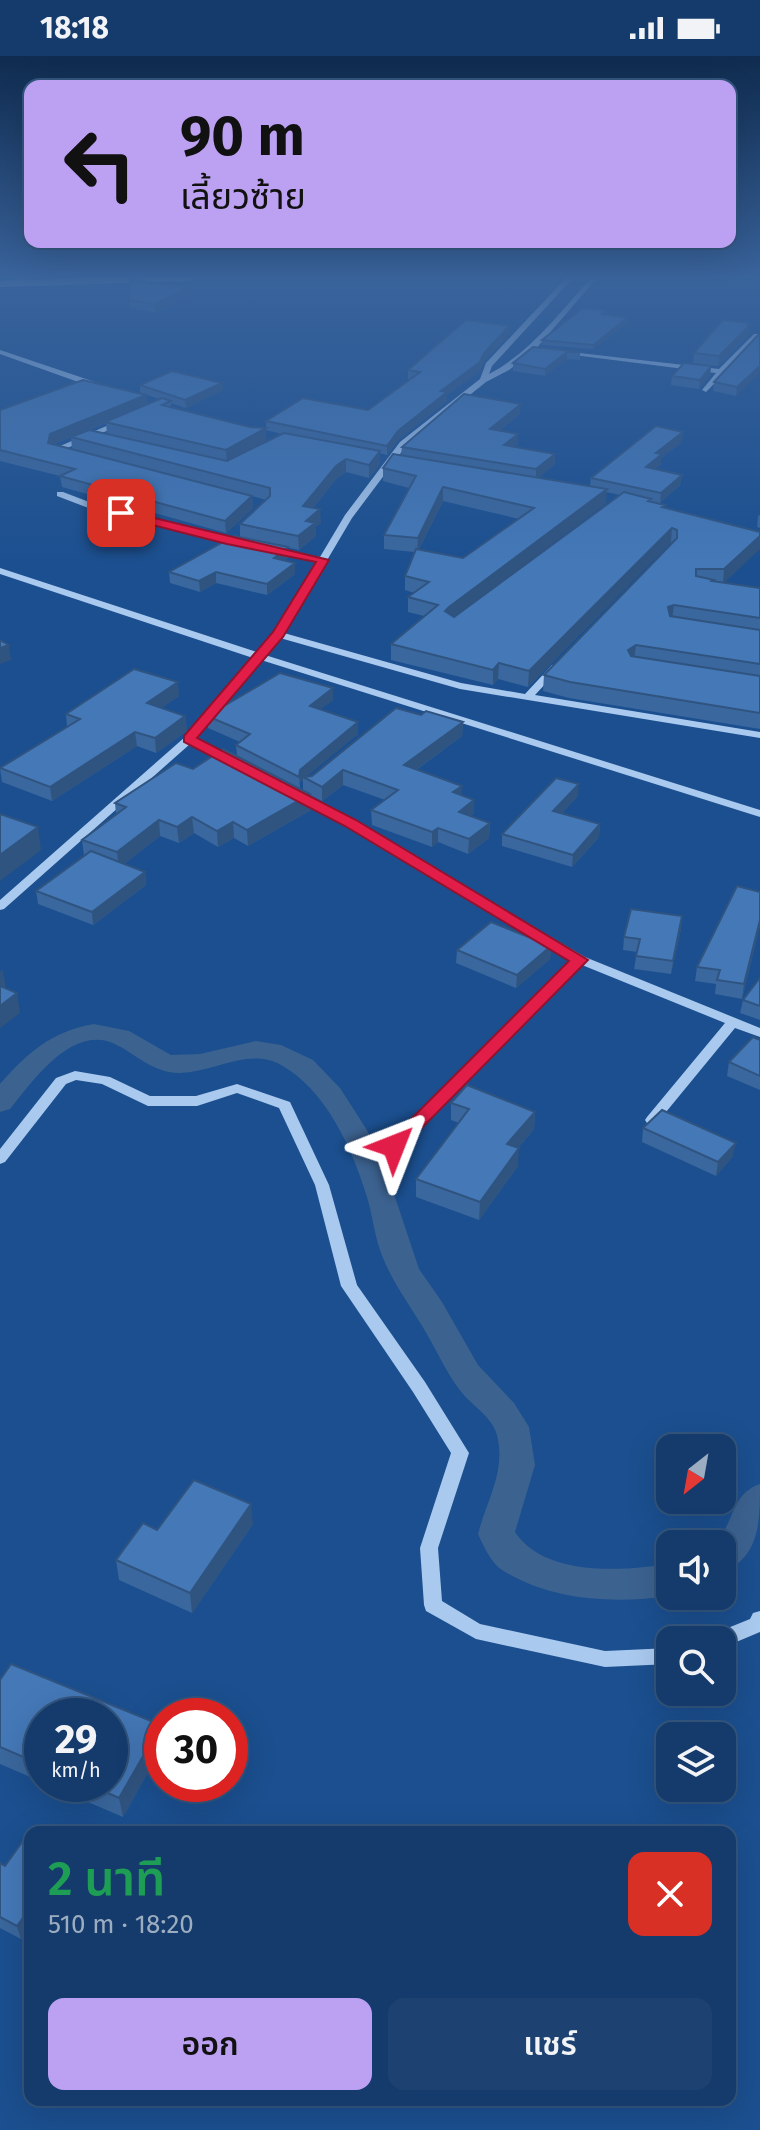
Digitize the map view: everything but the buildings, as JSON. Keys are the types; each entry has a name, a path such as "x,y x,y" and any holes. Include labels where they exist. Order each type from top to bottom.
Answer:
{"street":[{"path":"65,375 105,389"},
{"path":"483,380 485,375"},
{"path":"0,906 189,739 278,634 348,517 403,444 491,375"},
{"path":"706,390 718,375"},
{"path":"70,454 55,450 131,419"},
{"path":"89,436 104,439"},
{"path":"375,458 406,464"},
{"path":"60,494 94,507 227,541 323,560"},
{"path":"227,541 236,532"},
{"path":"0,571 760,814"},
{"path":"278,634 460,686 760,735"},
{"path":"528,697 561,663"},
{"path":"396,713 407,703"},
{"path":"189,739 243,767"},
{"path":"283,788 350,823 580,960 760,1033"},
{"path":"394,1146 580,960"},
{"path":"652,1120 732,1023"},
{"path":"0,1159 61,1081 75,1075 105,1080 148,1101 197,1101 237,1088 285,1105 322,1185 349,1286 460,1453 429,1548 433,1605 476,1631 605,1659 656,1657"},
{"path":"736,1634 757,1625 760,1619"}],"waterway":[{"path":"0,1103 48,1052 78,1035 94,1032 120,1037 162,1062 171,1064 200,1063 241,1051 256,1050 271,1051 303,1066 330,1095 362,1149 381,1194 398,1259 407,1275 467,1374 510,1423 518,1465 496,1534 512,1558 569,1581 635,1585 656,1582"},
{"path":"736,1543 755,1502 760,1498"}],"route":[{"path":"121,513 227,541 323,560 278,634 189,739 350,823 580,960 394,1146"}]}
